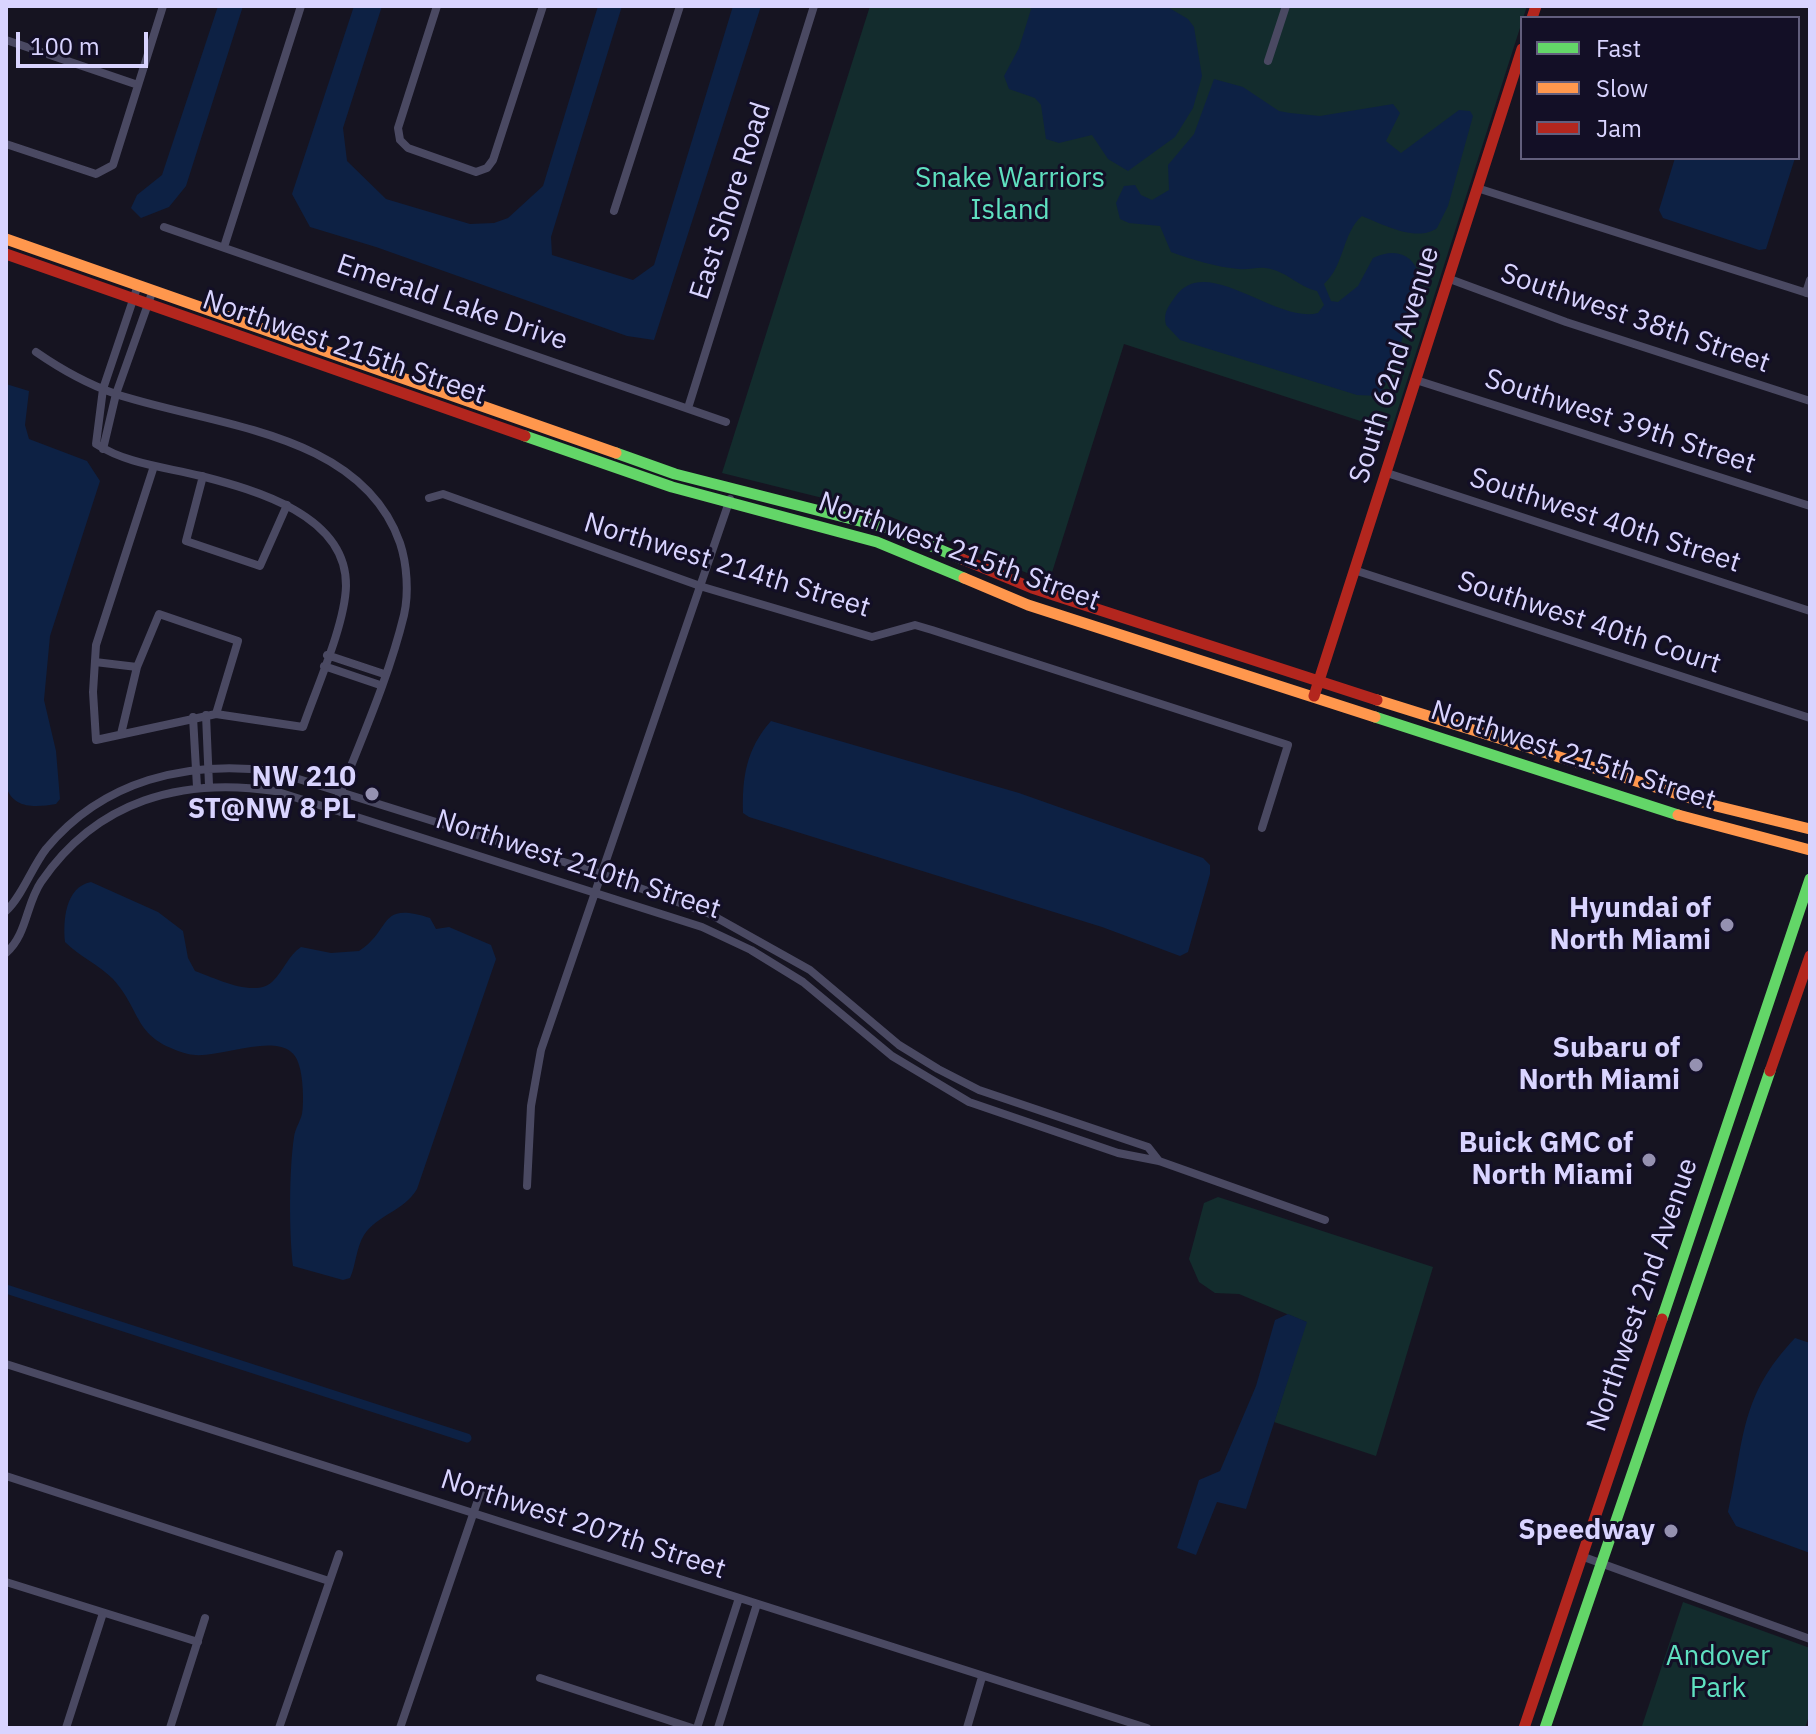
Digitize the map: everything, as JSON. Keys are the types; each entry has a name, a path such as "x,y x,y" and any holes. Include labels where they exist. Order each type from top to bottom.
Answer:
{"main road":[{"name":"South 62nd Avenue","path":"1314,696 1520,55"},
{"name":"Northwest 215th Street","path":"6,239 675,474 891,529 1032,588 1318,682 1716,806 1810,829"},
{"name":"Northwest 215th Street","path":"6,254 147,306 729,504 877,542 1028,605 1739,834 1810,850"},
{"path":"1605,791 1611,772"},
{"name":"Northwest 2nd Avenue","path":"1524,1728 1810,879"},
{"name":"Northwest 2nd Avenue","path":"1545,1728 1810,956"}],"street":[{"path":"6,144 96,174 105,172 113,165 163,6"},
{"path":"224,247 301,6"},
{"path":"437,6 398,128 400,140 408,148 476,172 487,168 543,6"},
{"path":"614,211 680,6"},
{"name":"East Shore Road","path":"688,408 814,6"},
{"path":"1268,61 1286,6"},
{"path":"6,40 138,85"},
{"path":"1477,188 1808,294 1810,280"},
{"name":"Emerald Lake Drive","path":"164,227 726,422"},
{"name":"Southwest 38th Street","path":"1447,278 1566,322 1810,401"},
{"path":"138,285 103,389 95,440 103,449 154,466 203,476 287,505 315,523 334,544 346,585 324,666 303,727 211,715 96,740 96,645 154,466"},
{"path":"103,449 116,394 153,290"},
{"path":"36,352 69,375 116,394 259,433 315,453 346,471 392,520 404,557 405,613 334,809"},
{"name":"Southwest 39th Street","path":"1416,380 1810,506"},
{"name":"Southwest 40th Street","path":"1387,473 1810,611"},
{"path":"203,476 186,541 260,566 287,505"},
{"path":"527,1186 531,1106 541,1050 599,873 703,587 733,490"},
{"name":"Northwest 214th Street","path":"429,498 443,494 703,587 872,637 915,625 1288,745 1262,828"},
{"name":"Southwest 40th Court","path":"1354,570 1810,718"},
{"path":"121,734 137,667 159,614 238,641 211,715 209,785"},
{"path":"327,655 384,674"},
{"path":"95,662 137,667"},
{"path":"324,666 380,685"},
{"path":"193,717 197,787"},
{"name":"Northwest 210th Street","path":"6,911 48,847 100,802 156,775 208,767 273,771 599,873 710,914 758,938 810,970 899,1045 938,1069 979,1090 1148,1147 1159,1161"},
{"name":"Northwest 210th Street","path":"6,953 20,934 40,883 74,845 99,823 157,794 209,785 275,791 702,927 751,950 803,982 892,1056 969,1102 1118,1153 1159,1161 1325,1220"},
{"path":"1723,1135 1744,1141"},
{"name":"Northwest 207th Street","path":"6,1364 1147,1728"},
{"path":"6,1476 329,1581"},
{"path":"400,1728 481,1491"},
{"path":"279,1728 339,1554"},
{"path":"1581,1556 1810,1639"},
{"path":"6,1582 198,1642"},
{"path":"540,1678 694,1728 739,1598"},
{"path":"718,1728 757,1604"},
{"path":"66,1728 103,1613"},
{"path":"170,1728 205,1618"},
{"path":"715,1673 733,1679"},
{"path":"967,1728 982,1677"},
{"path":"708,1693 726,1700"}],"green space":[{"name":"Snake Warriors Island","path":"870,6 1527,6 1524,16 1520,16 1520,28 1391,431 1124,344 1049,582 879,512 722,473"},
{"path":"1218,1197 1433,1267 1376,1456 1274,1422 1306,1322 1239,1294 1215,1293 1199,1282 1189,1259 1204,1203"},
{"name":"Andover Park","path":"1683,1602 1810,1648 1810,1713 1805,1728 1642,1726"}],"water":[{"path":"218,6 243,6 186,186 169,207 141,218 131,208 137,195 162,175"},
{"path":"354,6 382,6 343,128 347,161 386,199 470,224 494,223 508,218 543,186 598,6 622,6 551,237 552,255 633,280 654,265 733,6 761,6 654,340 627,336 376,247 310,227 292,194"},
{"path":"1032,6 1166,6 1188,19 1194,27 1202,76 1193,108 1175,137 1128,171 1108,159 1092,135 1059,143 1046,139 1041,105 1035,98 1009,89 1004,76 1019,48"},
{"path":"1214,79 1243,87 1279,111 1290,113 1320,116 1393,104 1400,113 1386,141 1401,153 1459,110 1470,111 1473,116 1448,206 1437,228 1420,234 1410,233 1362,216 1355,223 1336,268 1324,284 1331,301 1338,302 1358,286 1373,258 1388,253 1400,254 1410,259 1416,268 1419,290 1416,302 1409,313 1399,351 1380,396 1357,395 1180,340 1166,325 1168,307 1175,297 1188,285 1204,282 1223,285 1301,314 1318,313 1324,305 1317,291 1272,269 1230,268 1188,258 1171,252 1160,226 1120,219 1116,203 1124,186 1135,185 1141,195 1152,200 1169,190 1168,165 1194,134"},
{"path":"1674,160 1794,160 1766,249 1759,250 1663,218 1659,210"},
{"path":"6,384 29,391 25,425 29,439 87,461 100,481 50,636 44,700 56,751 60,799 56,804 41,806 20,803 9,794 6,786"},
{"path":"771,721 1019,793 1203,858 1210,865 1210,874 1188,952 1180,956 1102,927 749,817 743,813 747,764 756,742"},
{"path":"91,882 158,912 183,931 188,958 195,971 246,988 266,986 273,981 301,947 331,953 359,951 370,943 387,920 401,913 430,918 436,929 449,927 491,945 496,959 417,1189 405,1203 369,1228 359,1245 350,1278 343,1280 293,1266 291,1166 303,1096 299,1065 292,1053 281,1047 267,1046 188,1054 157,1040 141,1024 113,979 65,942 65,915 71,898 82,885"},
{"path":"1288,1314 1307,1322 1246,1509 1217,1502 1196,1555 1177,1548 1199,1480 1220,1471 1256,1386 1275,1320"},
{"path":"1795,1338 1810,1343 1810,1553 1736,1526 1728,1512 1742,1440 1754,1400 1763,1380"}],"waterway":[{"path":"6,1289 467,1438"}],"traffic: fast":[{"path":"525,436 672,487 877,542 964,578"},
{"path":"616,453 675,474 891,529 962,559"},
{"path":"1375,717 1678,815"},
{"path":"1662,1319 1810,879"},
{"path":"1545,1728 1770,1071"}],"traffic: slow":[{"path":"6,239 616,453"},
{"path":"964,578 1028,605 1375,717"},
{"path":"1377,700 1716,806 1810,829"},
{"path":"1678,815 1810,850"}],"traffic: jam":[{"path":"1533,16 1536,6"},
{"path":"1314,696 1520,55"},
{"path":"6,254 525,436"},
{"path":"962,559 1032,588 1377,700"},
{"path":"1770,1071 1810,956"},
{"path":"1524,1728 1662,1319"}],"place":[{"name":"NW 210 ST@NW 8 PL","path":"372,794"},
{"name":"Hyundai of North Miami","path":"1727,925"},
{"name":"Subaru of North Miami","path":"1696,1065"},
{"name":"Buick GMC of North Miami","path":"1649,1160"},
{"name":"Speedway","path":"1671,1531"}]}
